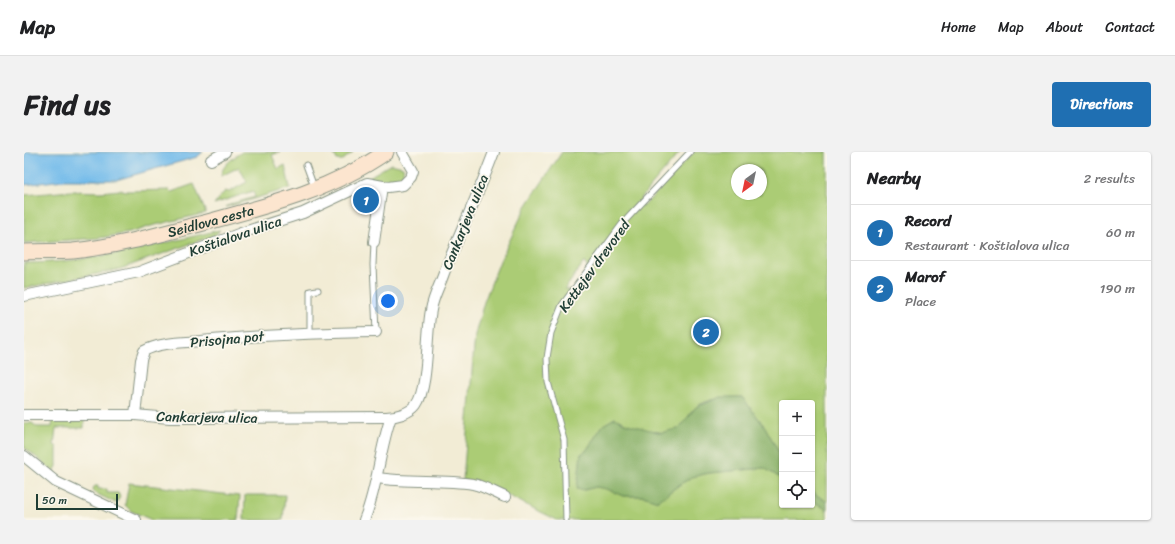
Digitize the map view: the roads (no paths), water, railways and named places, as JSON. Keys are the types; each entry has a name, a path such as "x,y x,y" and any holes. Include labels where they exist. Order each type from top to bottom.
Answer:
{"street":[{"path":"211,160 225,152"},
{"name":"Seidlova cesta","path":"24,252 72,251 149,237 250,211 315,190 362,168 386,152"},
{"name":"Koštialova ulica","path":"24,296 139,272 241,233 303,213 367,183 382,186 403,186 411,177 412,171 411,165 402,152"},
{"name":"Cankarjeva ulica","path":"24,415 135,415 170,418 391,417 408,412 416,405 422,392 426,372 426,344 431,309 461,229 494,152"},
{"path":"374,242 382,186"},
{"name":"Prisojna pot","path":"135,415 141,360 144,351 175,344 310,333 376,332"},
{"path":"364,520 369,510 391,417"},
{"path":"24,456 56,482 136,520"},
{"path":"377,478 398,481 434,481 475,485 505,497"}],"lane":[{"name":"Kettejev drevored","path":"566,520 564,440 548,382 547,358 551,333 562,306 622,224 690,152"},
{"path":"306,165 315,190"},
{"path":"374,242 372,264 376,332"},
{"path":"310,333 310,291 318,290"}],"water":[{"path":"24,152 203,152 197,157 116,180 63,180 24,185"}],"place":[{"name":"Record","path":"366,200"},
{"name":"Marof","path":"706,332"}]}
